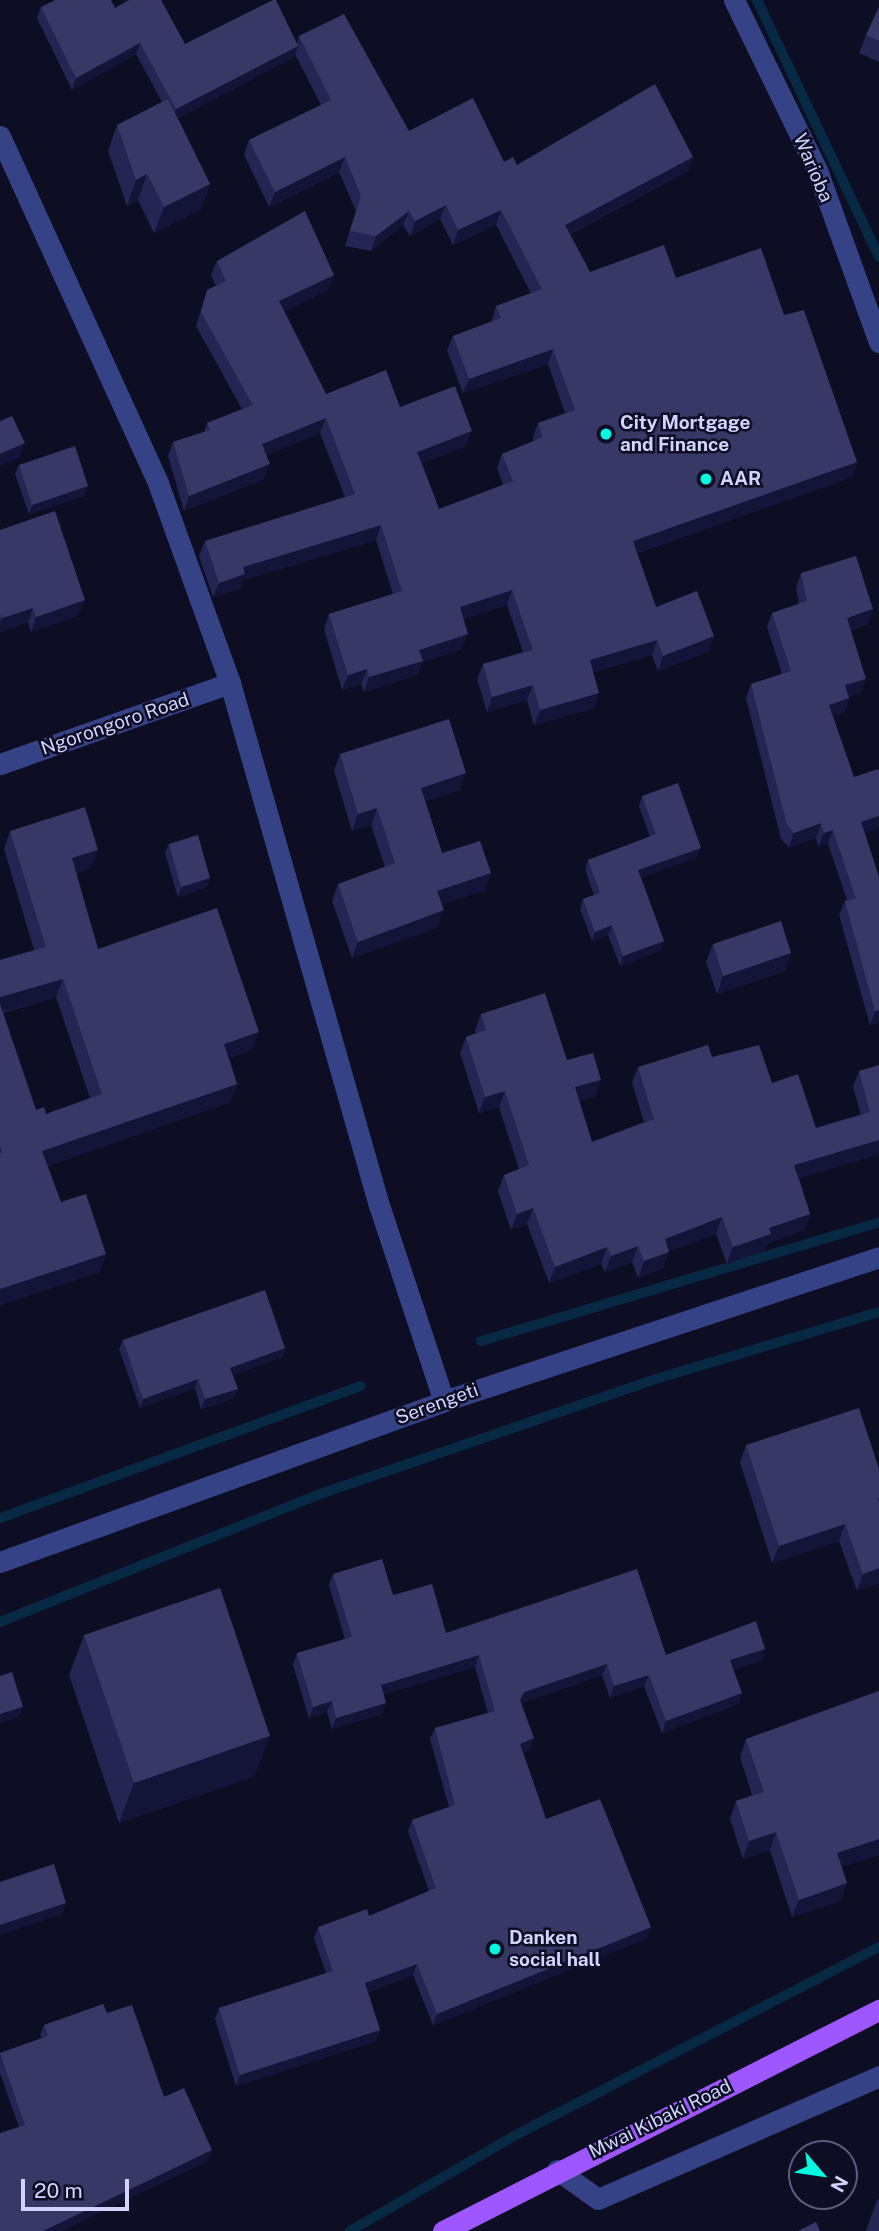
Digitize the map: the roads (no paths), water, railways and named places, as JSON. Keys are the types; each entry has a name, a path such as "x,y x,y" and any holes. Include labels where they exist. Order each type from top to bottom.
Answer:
{"main road":[{"name":"Mwai Kibaki Road","path":"450,2229 557,2169 879,2010"}],"street":[{"name":"Warioba","path":"734,0 817,170 879,342"},
{"path":"0,136 158,483 230,683 378,1202 444,1401"},
{"name":"Ngorongoro Road","path":"0,764 230,683"},
{"name":"Serengeti","path":"0,1562 444,1401 879,1257"},
{"path":"557,2169 598,2199 879,2076"}],"waterway":[{"path":"757,0 879,257"},
{"path":"481,1341 879,1222"},
{"path":"0,1622 317,1495 659,1378 879,1312"},
{"path":"0,1518 361,1386"},
{"path":"350,2231 514,2136 879,1947"}],"place":[{"name":"City Mortgage and Finance","path":"606,434"},
{"name":"AAR","path":"706,479"},
{"name":"Danken social hall","path":"495,1949"}]}
